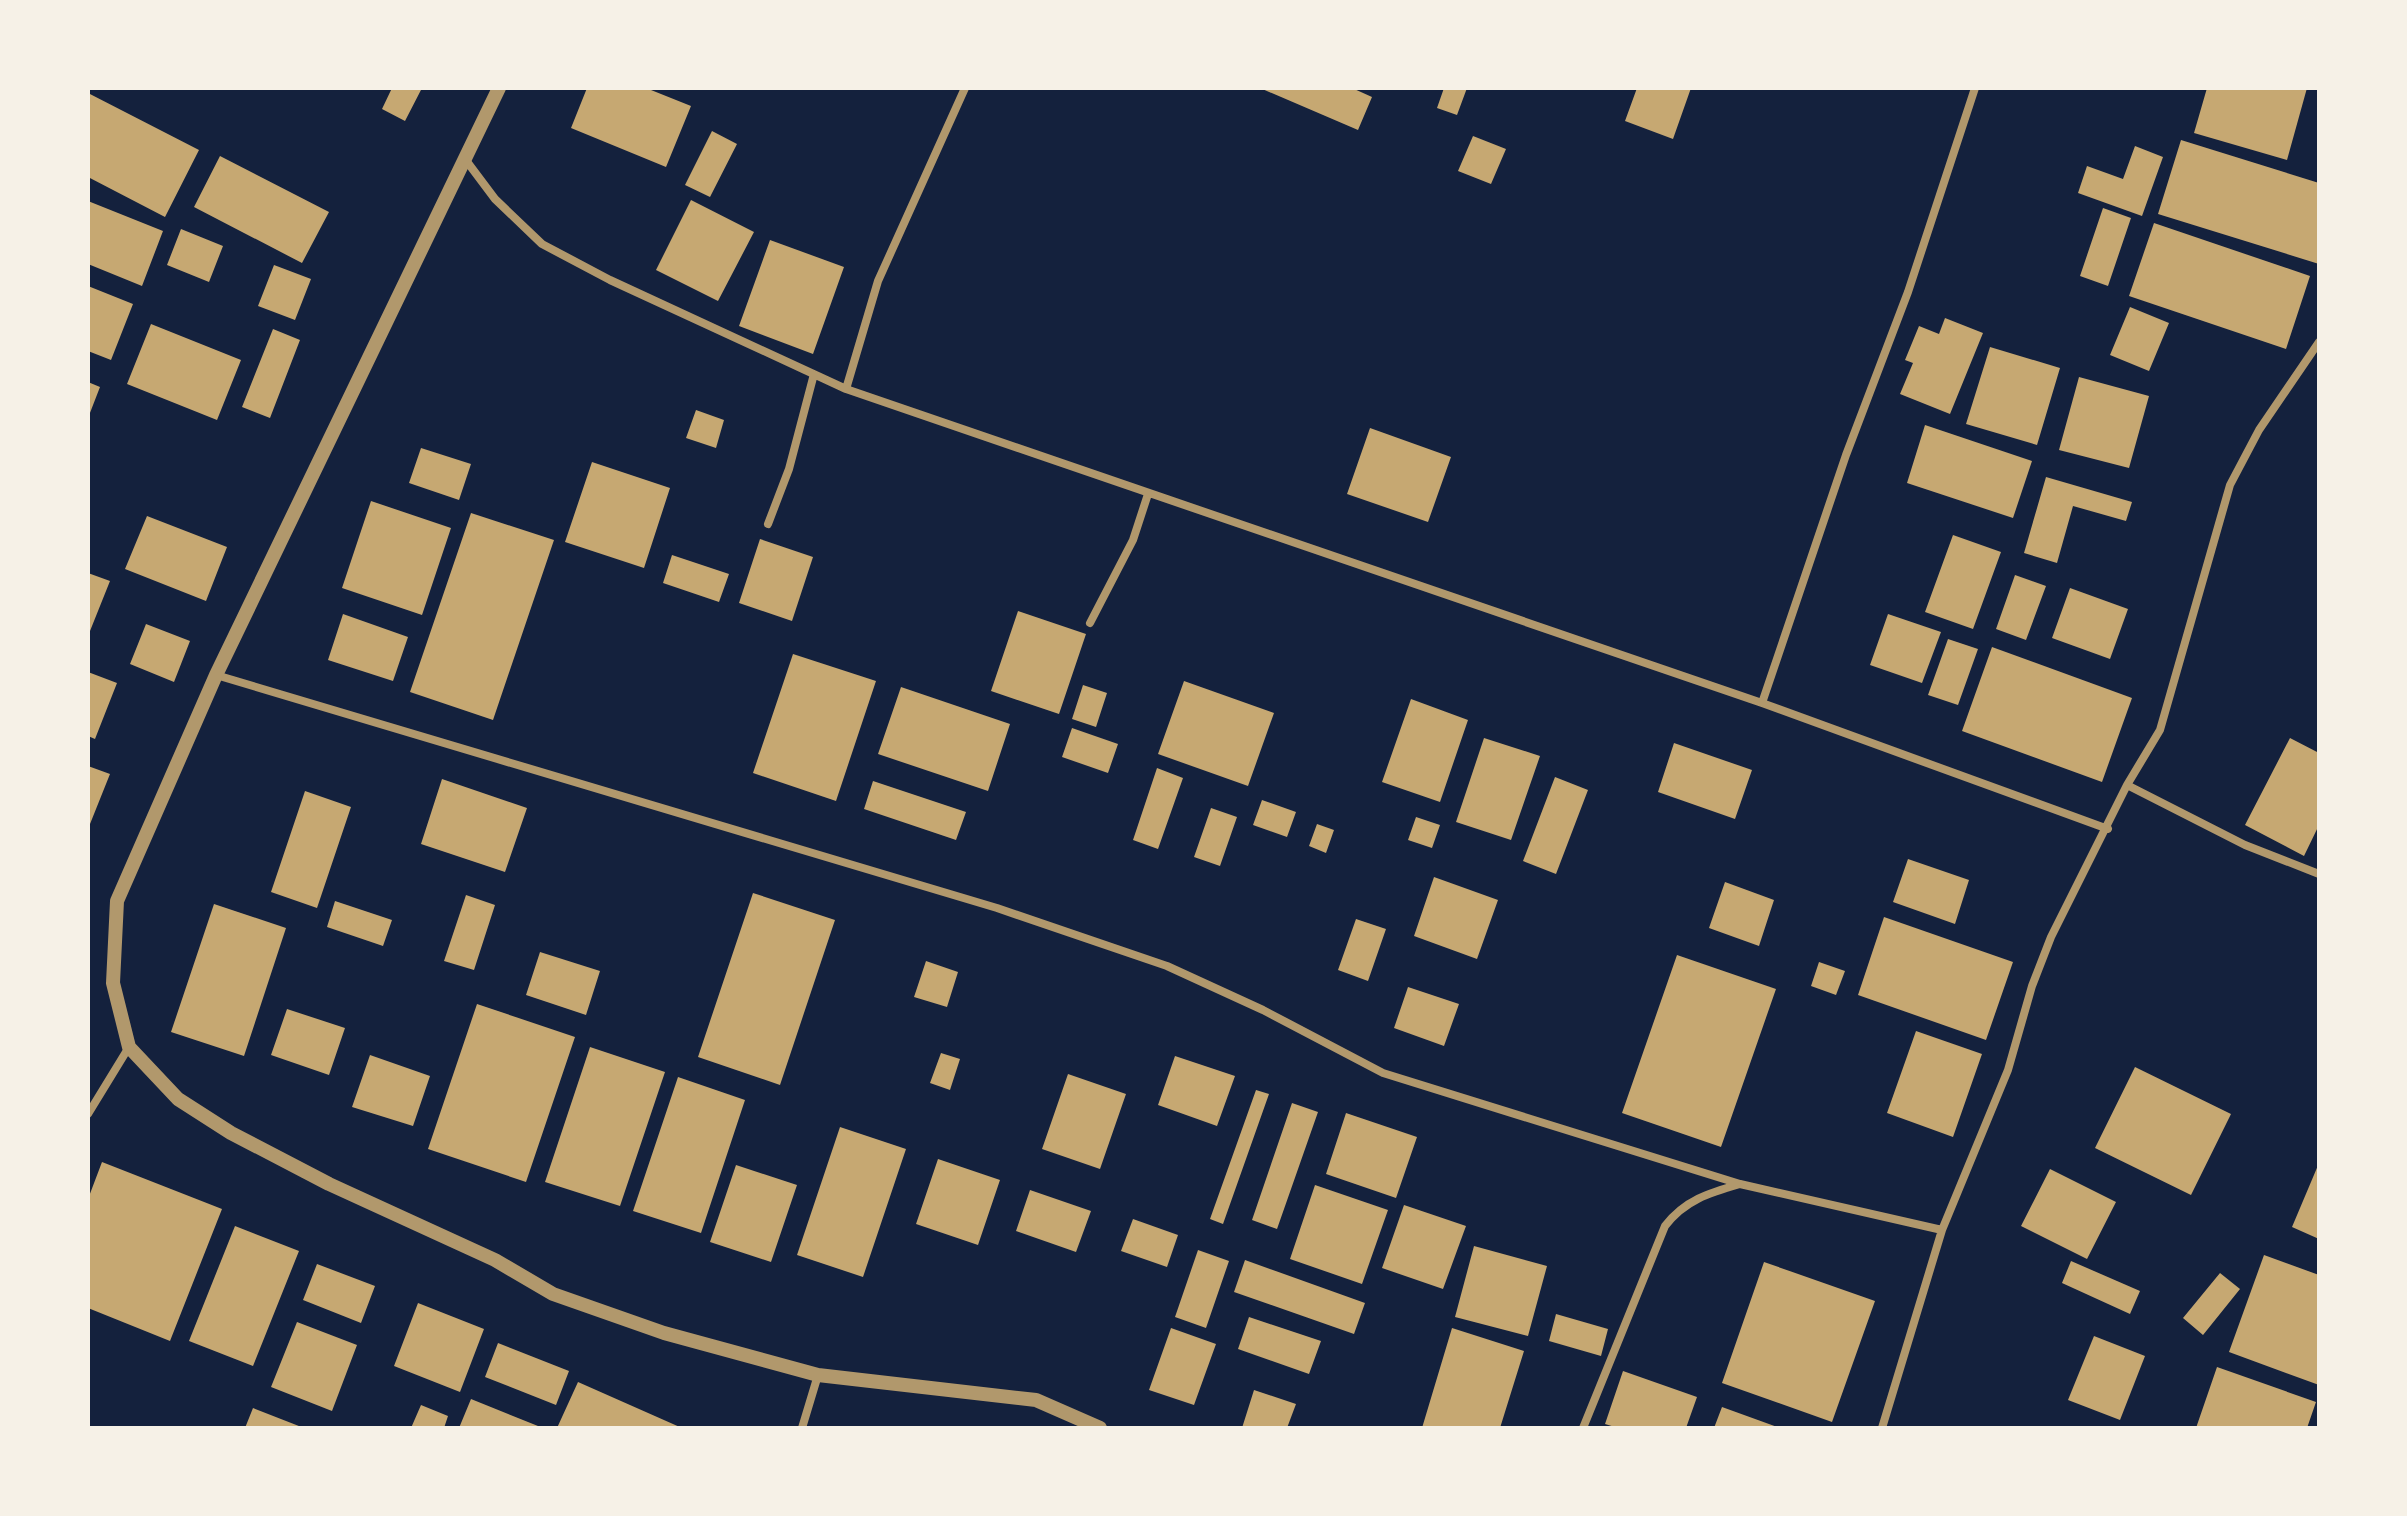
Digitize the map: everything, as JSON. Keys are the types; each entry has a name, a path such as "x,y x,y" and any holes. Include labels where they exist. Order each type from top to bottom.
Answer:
{"street":[{"path":"499,88 216,675 117,901 113,983 129,1047 178,1099 231,1133 329,1184 495,1260 553,1294 664,1333 818,1375 1036,1400 1100,1428"},
{"path":"846,389 878,281 965,88"},
{"path":"1762,703 1841,469 1908,292 1975,88"},
{"path":"465,159 495,199 542,244 610,280 846,389 1762,703 2108,829"},
{"path":"1882,1428 1942,1230 2008,1070 2032,986 2051,937 2108,829 2127,785 2160,730 2230,485 2259,430 2319,342"},
{"path":"768,524 789,469 814,374"},
{"path":"1090,623 1133,540 1148,494"},
{"path":"216,675 997,908 1167,966 1263,1010 1383,1073 1740,1184 1942,1230"},
{"path":"2127,785 2245,845 2319,874"},
{"path":"88,1114 129,1047"},
{"path":"1583,1428 1665,1226 1679,1208 1699,1196 1740,1184"},
{"path":"802,1428 818,1375"}],"building":[{"path":"392,88 422,88 405,121 382,109"},
{"path":"587,88 646,88 691,106 666,167 571,128"},
{"path":"1260,88 1352,88 1372,97 1358,130"},
{"path":"1444,88 1467,88 1457,115 1437,108"},
{"path":"1637,88 1691,88 1673,139 1625,121"},
{"path":"2207,88 2307,88 2287,160 2194,133"},
{"path":"88,93 199,150 165,217 88,177"},
{"path":"712,131 737,144 710,197 685,185"},
{"path":"1473,136 1506,149 1491,184 1458,171"},
{"path":"2181,140 2319,183 2319,264 2158,214"},
{"path":"2135,146 2163,157 2142,216 2078,193 2087,166 2123,179"},
{"path":"220,156 329,212 302,263 194,207"},
{"path":"691,200 754,232 718,301 656,270"},
{"path":"88,201 163,231 142,286 88,264"},
{"path":"2103,208 2131,218 2108,286 2080,276"},
{"path":"2154,223 2310,276 2286,349 2129,296"},
{"path":"181,229 223,246 209,282 167,265"},
{"path":"770,240 844,267 813,354 739,326"},
{"path":"274,265 311,279 295,320 258,306"},
{"path":"88,286 133,304 111,360 88,351"},
{"path":"2130,307 2169,323 2149,371 2110,355"},
{"path":"1945,318 1983,333 1950,414 1900,394 1913,363 1905,360 1919,326 1939,334"},
{"path":"151,324 241,360 217,420 127,384"},
{"path":"273,329 300,340 270,418 242,407"},
{"path":"1990,347 2060,368 2037,445 1966,424"},
{"path":"2079,377 2149,396 2129,468 2059,450"},
{"path":"88,382 100,387 88,418"},
{"path":"696,410 724,420 716,448 686,438"},
{"path":"1925,425 2032,461 2013,518 1907,483"},
{"path":"1370,428 1451,457 1428,522 1347,494"},
{"path":"421,448 471,464 459,500 409,483"},
{"path":"592,462 670,488 644,568 565,542"},
{"path":"2046,477 2132,502 2126,521 2073,506 2057,563 2024,553"},
{"path":"371,501 451,528 422,615 342,588"},
{"path":"471,513 554,540 493,720 410,692"},
{"path":"147,516 227,547 206,601 125,569"},
{"path":"1953,535 2001,552 1973,629 1925,612"},
{"path":"760,539 813,557 792,621 739,603"},
{"path":"672,555 729,574 719,602 663,583"},
{"path":"88,573 110,581 88,636"},
{"path":"2015,575 2046,586 2026,640 1996,629"},
{"path":"2070,588 2128,609 2110,659 2052,638"},
{"path":"1018,611 1086,634 1059,714 991,691"},
{"path":"343,614 408,637 393,681 328,660"},
{"path":"1888,614 1941,632 1922,683 1870,665"},
{"path":"146,624 190,641 174,682 130,664"},
{"path":"1948,639 1978,649 1958,705 1928,695"},
{"path":"1992,647 2132,698 2102,782 1962,731"},
{"path":"793,654 876,681 836,801 753,773"},
{"path":"88,672 117,683 95,739 88,736"},
{"path":"1184,681 1274,713 1248,786 1158,754"},
{"path":"1083,685 1107,693 1096,727 1072,719"},
{"path":"901,687 1010,724 988,791 878,754"},
{"path":"1411,699 1468,720 1440,802 1382,782"},
{"path":"1072,728 1118,744 1108,773 1062,757"},
{"path":"1484,738 1540,756 1511,840 1456,822"},
{"path":"2290,738 2319,753 2319,825 2304,856 2245,825"},
{"path":"1674,743 1752,770 1735,819 1658,792"},
{"path":"88,766 110,774 88,829"},
{"path":"1157,768 1183,778 1158,849 1133,840"},
{"path":"1555,777 1588,790 1556,874 1523,861"},
{"path":"442,779 527,808 505,872 421,844"},
{"path":"873,781 966,812 956,840 864,809"},
{"path":"305,791 351,807 317,908 271,892"},
{"path":"1262,800 1296,812 1287,837 1253,825"},
{"path":"1211,808 1237,817 1220,866 1194,857"},
{"path":"1416,817 1440,825 1432,848 1408,840"},
{"path":"1317,824 1334,830 1326,853 1309,846"},
{"path":"1908,859 1969,880 1955,924 1893,902"},
{"path":"1434,877 1498,900 1477,959 1414,936"},
{"path":"1725,882 1774,900 1759,946 1709,928"},
{"path":"753,893 835,920 780,1085 698,1057"},
{"path":"466,895 495,905 474,970 444,961"},
{"path":"335,901 392,920 383,946 327,927"},
{"path":"214,904 286,928 244,1056 171,1032"},
{"path":"1884,917 2013,962 1986,1040 1858,995"},
{"path":"1356,919 1386,929 1368,981 1338,970"},
{"path":"540,952 600,971 586,1015 526,995"},
{"path":"1677,955 1776,989 1721,1147 1622,1113"},
{"path":"926,961 958,972 947,1007 914,997"},
{"path":"1819,962 1845,971 1836,995 1811,986"},
{"path":"1408,987 1459,1004 1444,1046 1394,1028"},
{"path":"477,1004 575,1037 526,1182 428,1149"},
{"path":"287,1009 345,1028 329,1075 271,1055"},
{"path":"1916,1031 1982,1054 1953,1137 1887,1113"},
{"path":"590,1047 665,1072 620,1206 545,1182"},
{"path":"941,1053 960,1059 950,1090 930,1083"},
{"path":"370,1055 430,1076 413,1126 352,1107"},
{"path":"1175,1056 1235,1076 1217,1126 1158,1105"},
{"path":"2135,1067 2231,1114 2191,1195 2095,1148"},
{"path":"1068,1074 1126,1094 1100,1169 1042,1149"},
{"path":"678,1077 745,1100 701,1233 633,1211"},
{"path":"1256,1090 1269,1094 1223,1224 1210,1219"},
{"path":"1292,1103 1318,1112 1277,1229 1252,1220"},
{"path":"1346,1113 1417,1137 1396,1198 1326,1174"},
{"path":"840,1127 906,1149 863,1277 797,1255"},
{"path":"938,1159 1000,1180 978,1245 916,1224"},
{"path":"102,1162 222,1209 170,1341 88,1308 88,1199"},
{"path":"2319,1163 2319,1239 2292,1227"},
{"path":"736,1165 797,1185 771,1262 710,1242"},
{"path":"2050,1169 2116,1202 2087,1259 2021,1226"},
{"path":"1315,1185 1388,1210 1362,1284 1290,1259"},
{"path":"1030,1190 1091,1211 1076,1252 1016,1231"},
{"path":"1404,1205 1466,1226 1443,1289 1382,1268"},
{"path":"1133,1219 1178,1235 1167,1267 1121,1251"},
{"path":"235,1226 299,1251 253,1366 189,1341"},
{"path":"1474,1246 1547,1266 1528,1336 1455,1317"},
{"path":"1198,1250 1229,1261 1206,1328 1175,1317"},
{"path":"2264,1255 2319,1275 2319,1385 2229,1352"},
{"path":"1245,1260 1365,1303 1354,1334 1234,1292"},
{"path":"2071,1261 2140,1291 2130,1314 2062,1283"},
{"path":"1764,1262 1875,1301 1832,1422 1722,1383"},
{"path":"317,1264 375,1286 361,1323 303,1300"},
{"path":"2220,1273 2240,1289 2203,1335 2183,1318"},
{"path":"418,1303 484,1329 460,1392 394,1366"},
{"path":"1556,1314 1608,1329 1601,1356 1549,1341"},
{"path":"1249,1317 1321,1341 1309,1374 1238,1349"},
{"path":"297,1322 357,1345 332,1411 271,1387"},
{"path":"1171,1328 1216,1344 1194,1405 1149,1390"},
{"path":"1452,1328 1524,1351 1500,1428 1422,1428"},
{"path":"2094,1336 2145,1356 2120,1420 2068,1400"},
{"path":"498,1343 569,1371 556,1405 485,1377"},
{"path":"2217,1367 2316,1402 2307,1428 2196,1428"},
{"path":"1623,1371 1697,1397 1686,1428 1618,1428 1605,1424"},
{"path":"578,1382 682,1428 557,1428"},
{"path":"1254,1390 1296,1404 1287,1428 1242,1428"},
{"path":"471,1399 543,1428 459,1428"},
{"path":"421,1405 448,1416 444,1428 411,1428"},
{"path":"1722,1407 1780,1428 1714,1428"},
{"path":"253,1408 304,1428 245,1428"}]}
